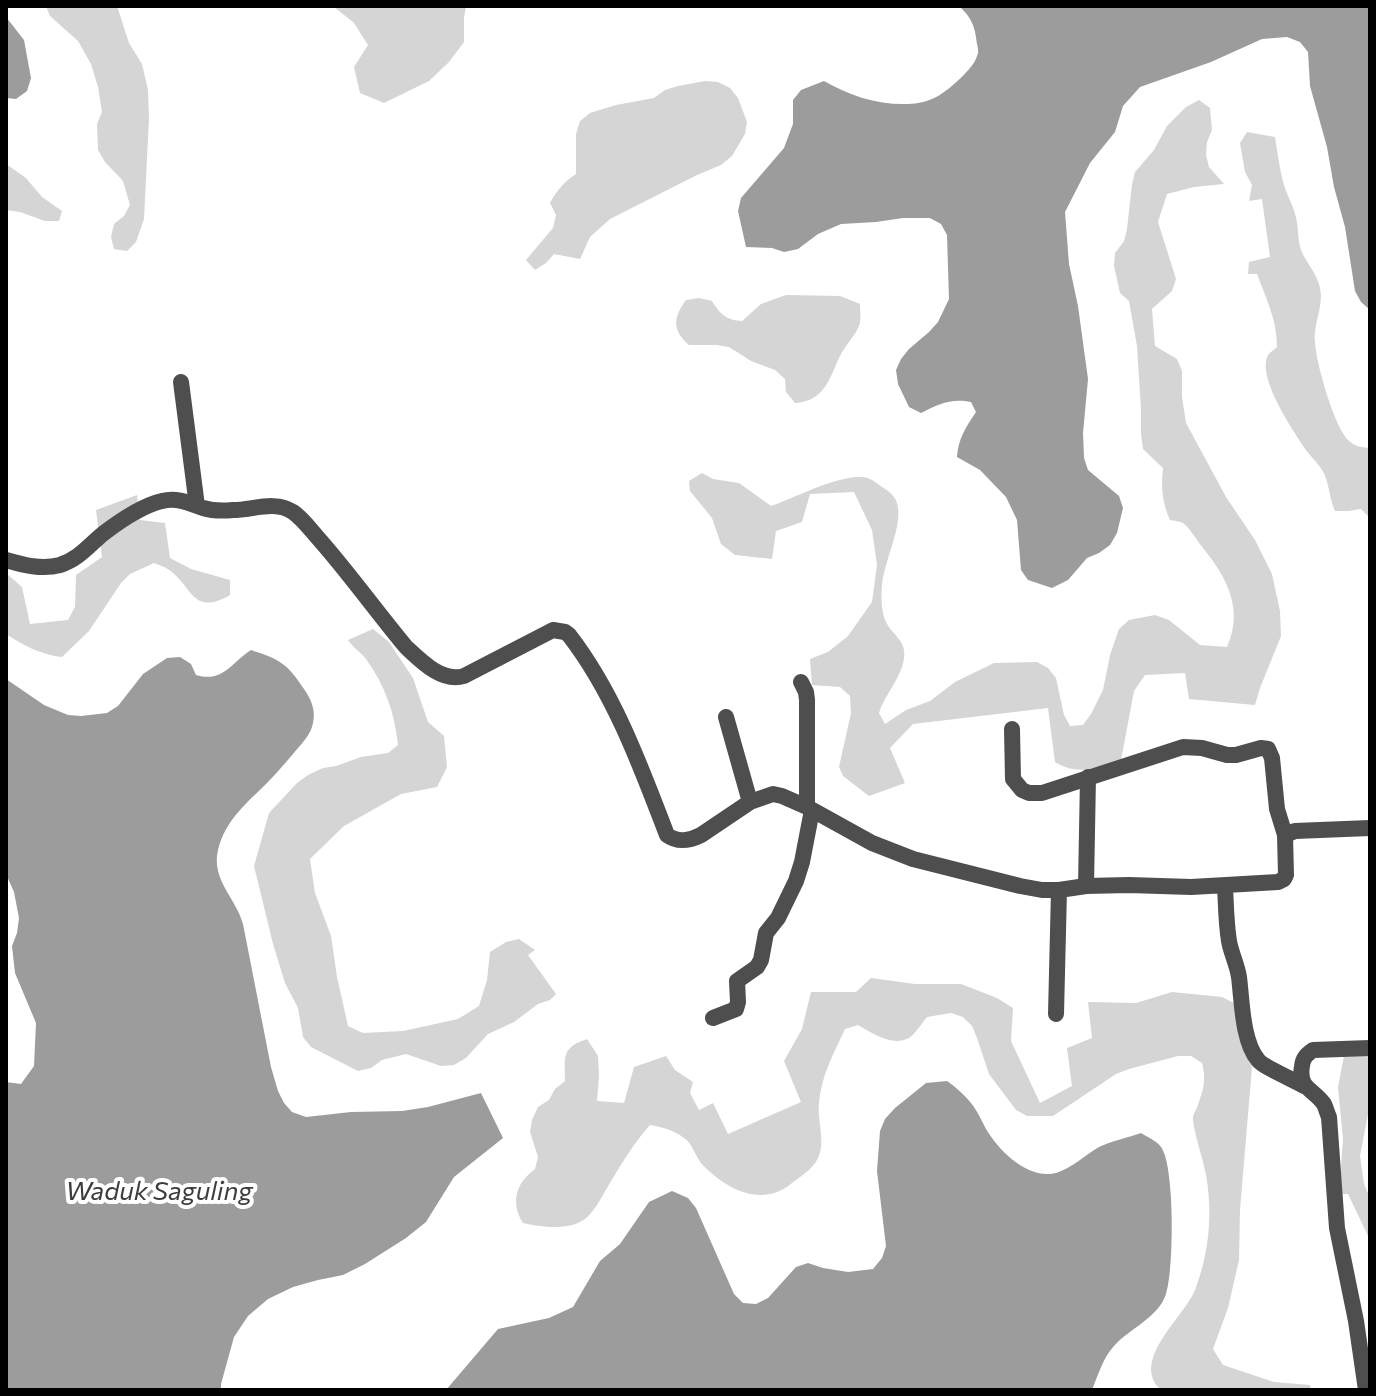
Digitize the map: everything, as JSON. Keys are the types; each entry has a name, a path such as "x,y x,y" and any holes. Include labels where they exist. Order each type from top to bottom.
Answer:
{"street":[{"path":"181,382 197,506"},
{"path":"6,560 42,567 59,565 76,558 102,535 146,506 167,499 179,499 223,511 278,505 296,513 406,647 432,668 452,678 464,676 553,630 569,635 604,691 630,743 667,835 672,839 692,839 701,835 750,802 773,794 810,808 872,843 913,859 1042,890 1129,885 1225,886 1273,883 1284,879 1285,835 1277,809 1272,758 1268,749 1227,755 1202,748 1183,747 1042,793 1029,793 1013,779 1012,729"},
{"path":"713,1018 736,1009 737,981 757,967 761,960 766,933 778,918 802,862 810,808 807,700 801,682"},
{"path":"726,717 750,802"},
{"path":"1086,886 1088,777"},
{"path":"1285,835 1295,831 1370,828"},
{"path":"1225,886 1229,943 1238,974 1251,1049 1265,1066 1307,1088 1323,1102 1329,1117 1337,1228 1366,1390"},
{"path":"1056,1014 1059,890"},
{"path":"1307,1088 1301,1076 1306,1054 1322,1049 1370,1048"}],"shaded area":[{"path":"46,6 117,6 129,43 142,64 148,90 149,118 144,219 136,242 127,251 114,249 111,237 114,224 124,216 130,205 123,181 98,150 97,124 102,112 91,64 78,41 50,16"},
{"path":"333,6 466,6 464,42 429,81 384,103 360,93 354,67 368,45 354,23"},
{"path":"705,81 718,82 730,88 738,98 747,122 745,134 732,156 721,165 610,219 590,237 580,259 554,254 535,270 526,260 553,228 556,215 550,203 564,183 576,174 576,134 580,121 590,113 654,98 665,90"},
{"path":"1199,100 1210,108 1212,130 1206,155 1209,167 1224,184 1167,194 1158,222 1176,279 1172,291 1152,309 1155,346 1177,359 1182,371 1186,423 1272,574 1280,611 1281,636 1255,705 1189,699 1185,673 1145,675 1134,691 1121,760 1079,770 1055,762 1048,708 913,724 890,748 905,783 869,796 843,776 839,767 851,713 850,696 840,687 812,685 810,659 828,652 848,636 872,602 877,565 872,530 854,492 810,494 802,522 776,531 772,559 735,555 721,544 712,518 690,491 689,481 702,473 713,479 739,483 771,506 835,481 860,477 872,480 894,497 898,517 883,576 882,604 886,622 904,652 903,665 879,713 885,724 906,710 930,701 955,682 994,663 1037,662 1048,668 1056,678 1064,715 1070,726 1083,725 1103,690 1119,629 1129,620 1155,615 1169,620 1200,645 1227,647 1234,620 1226,582 1188,528 1181,522 1170,520 1163,494 1163,468 1143,449 1137,346 1129,301 1120,293 1114,266 1115,253 1124,241 1127,229 1135,172 1154,150 1167,126 1186,107"},
{"path":"1247,132 1275,137 1301,250 1320,288 1315,342 1327,394 1337,422 1348,440 1370,448 1370,518 1361,509 1335,511 1324,474 1286,418 1267,377 1268,355 1277,347 1275,328 1257,274 1248,274 1249,262 1270,257 1262,199 1249,201 1252,185 1245,172 1240,143"},
{"path":"6,164 62,211 59,221 45,221 6,210"},
{"path":"786,295 840,296 860,304 858,327 829,380 820,393 805,401 795,403 786,392 785,379 775,370 751,361 729,347 689,345 677,329 677,318 686,300 699,298 712,301 724,316 742,321 761,304"},
{"path":"137,495 140,520 165,523 170,558 191,569 230,580 230,595 207,603 199,601 175,574 154,563 130,574 121,583 89,631 62,657 32,649 6,634 6,573 22,587 30,624 68,620 75,607 76,575 102,557 96,510"},
{"path":"373,629 389,642 413,678 428,722 444,736 447,767 437,787 401,794 344,826 310,859 315,893 331,936 348,1026 363,1033 403,1031 458,1019 479,1006 487,980 490,952 506,942 519,939 535,950 528,955 556,994 514,1022 488,1034 466,1058 454,1065 441,1066 406,1054 358,1071 311,1047 303,1037 298,1008 285,983 254,866 269,813 297,783 323,768 388,753 398,745 392,711 384,689 366,659 348,640"},
{"path":"871,978 915,984 961,984 1013,1008 1011,1041 1040,1103 1072,1086 1067,1048 1092,1038 1088,1002 1136,1003 1172,992 1222,997 1234,1003 1242,1046 1252,1067 1239,1260 1228,1308 1213,1349 1223,1365 1274,1382 1310,1385 1311,1390 1161,1390 1153,1378 1151,1366 1155,1352 1195,1290 1204,1262 1208,1234 1208,1190 1193,1116 1202,1094 1204,1074 1202,1063 1191,1056 1178,1056 1129,1069 1116,1074 1053,1116 1027,1116 1016,1110 989,1074 972,1026 963,1017 951,1013 927,1017 909,1038 896,1041 882,1038 858,1025 845,1029 822,1083 818,1158 813,1166 780,1191 756,1195 732,1187 701,1163 684,1138 668,1129 650,1125 585,1219 563,1227 523,1223 517,1208 517,1193 523,1180 535,1169 538,1157 530,1132 532,1120 538,1107 549,1100 555,1089 565,1081 566,1054 573,1046 587,1039 598,1056 597,1101 624,1103 634,1067 666,1056 675,1070 693,1082 690,1093 699,1110 713,1103 728,1134 801,1102 784,1061 802,1029 811,992 856,992"},
{"path":"1370,1055 1370,1104 1360,1156 1364,1184 1370,1198 1370,1240 1348,1194 1339,1194 1343,1139 1338,1087 1344,1056"}],"water":[{"path":"959,6 1370,6 1370,310 1355,291 1345,227 1310,86 1308,52 1300,42 1287,37 1262,39 1211,62 1140,87 1123,106 1115,132 1090,163 1065,212 1069,264 1088,379 1084,458 1088,470 1119,496 1123,508 1117,533 1110,545 1087,558 1068,580 1052,588 1028,580 1021,570 1017,520 1006,497 980,470 957,457 961,439 976,412 971,402 945,403 921,413 909,407 898,384 896,370 901,359 938,322 949,299 947,235 941,224 930,218 903,218 841,224 818,234 798,249 784,252 772,248 746,247 738,211 741,198 784,148 793,124 793,100 801,90 824,81 864,98 912,104 935,98 960,78 975,61 978,50 972,23"},
{"path":"6,17 24,40 31,78 27,91 16,99 6,98"},
{"name":"Waduk Saguling","path":"251,650 276,659 287,668 307,693 314,714 312,727 305,739 245,804 226,830 217,861 221,880 243,924 271,1067 284,1103 292,1112 306,1117 402,1111 481,1093 503,1138 454,1177 426,1222 406,1238 343,1275 293,1287 268,1299 248,1316 234,1337 221,1390 6,1390 6,1082 21,1084 34,1066 36,1023 15,973 12,946 19,918 14,892 6,874 6,679 44,705 68,715 107,713 118,706 143,674 167,658 180,657 191,664 196,675 205,677 220,674"},
{"path":"947,1081 971,1103 1006,1154 1035,1172 1056,1173 1099,1147 1141,1133 1161,1147 1169,1174 1172,1219 1171,1264 1166,1294 1157,1310 1110,1351 1092,1390 446,1390 498,1329 549,1318 573,1307 600,1261 620,1244 649,1202 672,1191 688,1198 696,1208 734,1294 743,1303 756,1304 768,1298 796,1267 808,1263 848,1272 873,1269 882,1258 886,1246 877,1171 880,1131 895,1108 926,1083"}]}
